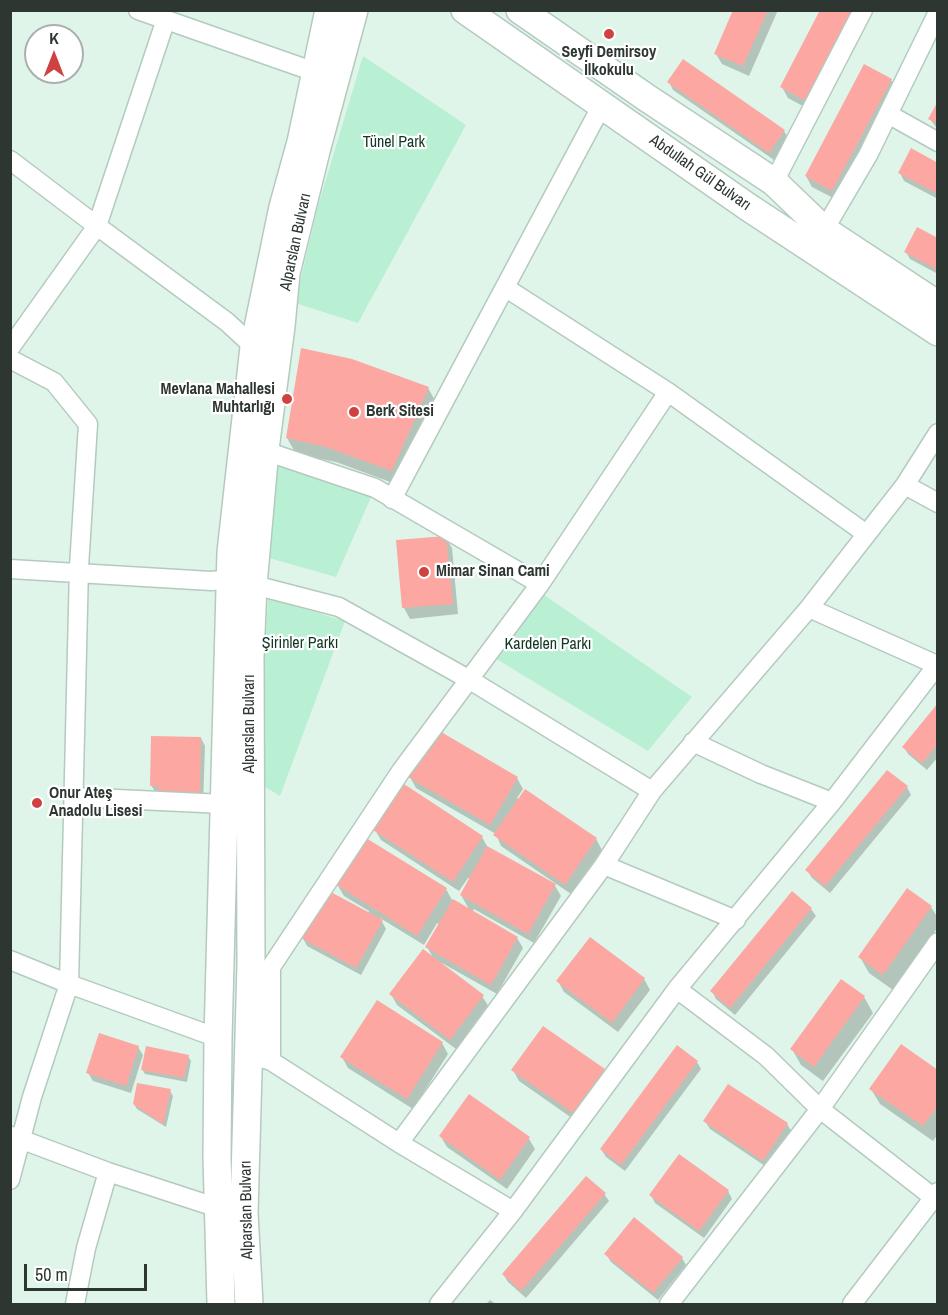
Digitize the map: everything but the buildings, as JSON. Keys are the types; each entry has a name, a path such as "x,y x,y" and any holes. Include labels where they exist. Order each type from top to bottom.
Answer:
{"main road":[{"name":"Alparslan Bulvarı","path":"253,447 254,346 283,207 301,141 329,10"},
{"name":"Alparslan Bulvarı","path":"249,1305 244,1213 259,1057 261,966 250,657 242,582 231,552 281,326 286,273 354,10"},
{"name":"Abdullah Gül Bulvarı","path":"465,10 748,207 938,332"},
{"name":"Abdullah Gül Bulvarı","path":"520,10 774,182 824,230 938,305"},
{"name":"Alparslan Bulvarı","path":"221,1305 219,1038 224,804 242,582"}],"street":[{"path":"138,10 315,72"},
{"path":"774,182 863,10"},
{"path":"824,230 868,155 938,12"},
{"path":"10,348 97,226 166,20"},
{"path":"392,499 602,105"},
{"path":"888,114 938,142"},
{"path":"10,160 227,322 254,346"},
{"path":"506,288 668,392 865,533"},
{"path":"10,359 54,382 88,424 79,573 69,984 16,1137 10,1180"},
{"path":"261,966 401,771 540,584 668,392"},
{"path":"399,1143 604,865 652,791 809,608 865,533 905,485 938,433"},
{"path":"253,447 375,488 540,584"},
{"path":"905,485 938,502"},
{"path":"10,568 242,582 339,607 470,680 652,791"},
{"path":"439,1305 513,1211 677,989 832,802 937,664 809,608"},
{"path":"693,742 761,774 832,802"},
{"path":"74,797 224,804"},
{"path":"604,865 736,920"},
{"path":"669,1305 820,1108 938,942"},
{"path":"10,960 69,984 219,1038"},
{"path":"677,989 766,1056 820,1108 936,1197 852,1305"},
{"path":"259,1057 513,1211"},
{"path":"16,1137 108,1172 209,1205 219,1211"},
{"path":"75,1305 86,1248 108,1172"}],"green space":[{"name":"Tünel Park","path":"363,56 466,125 358,323 295,303 318,206"},
{"path":"277,455 375,488 336,577 262,556"},
{"name":"Kardelen Parkı","path":"537,590 692,697 648,751 493,657"},
{"name":"Şirinler Parkı","path":"268,598 345,621 280,796 257,782"}],"place":[{"name":"Seyfi Demirsoy İlkokulu","path":"609,34"},
{"name":"Mevlana Mahallesi Muhtarlığı","path":"287,399"},
{"name":"Berk Sitesi","path":"354,412"},
{"name":"Mimar Sinan Cami","path":"424,572"},
{"name":"Onur Ateş Anadolu Lisesi","path":"37,803"}]}
